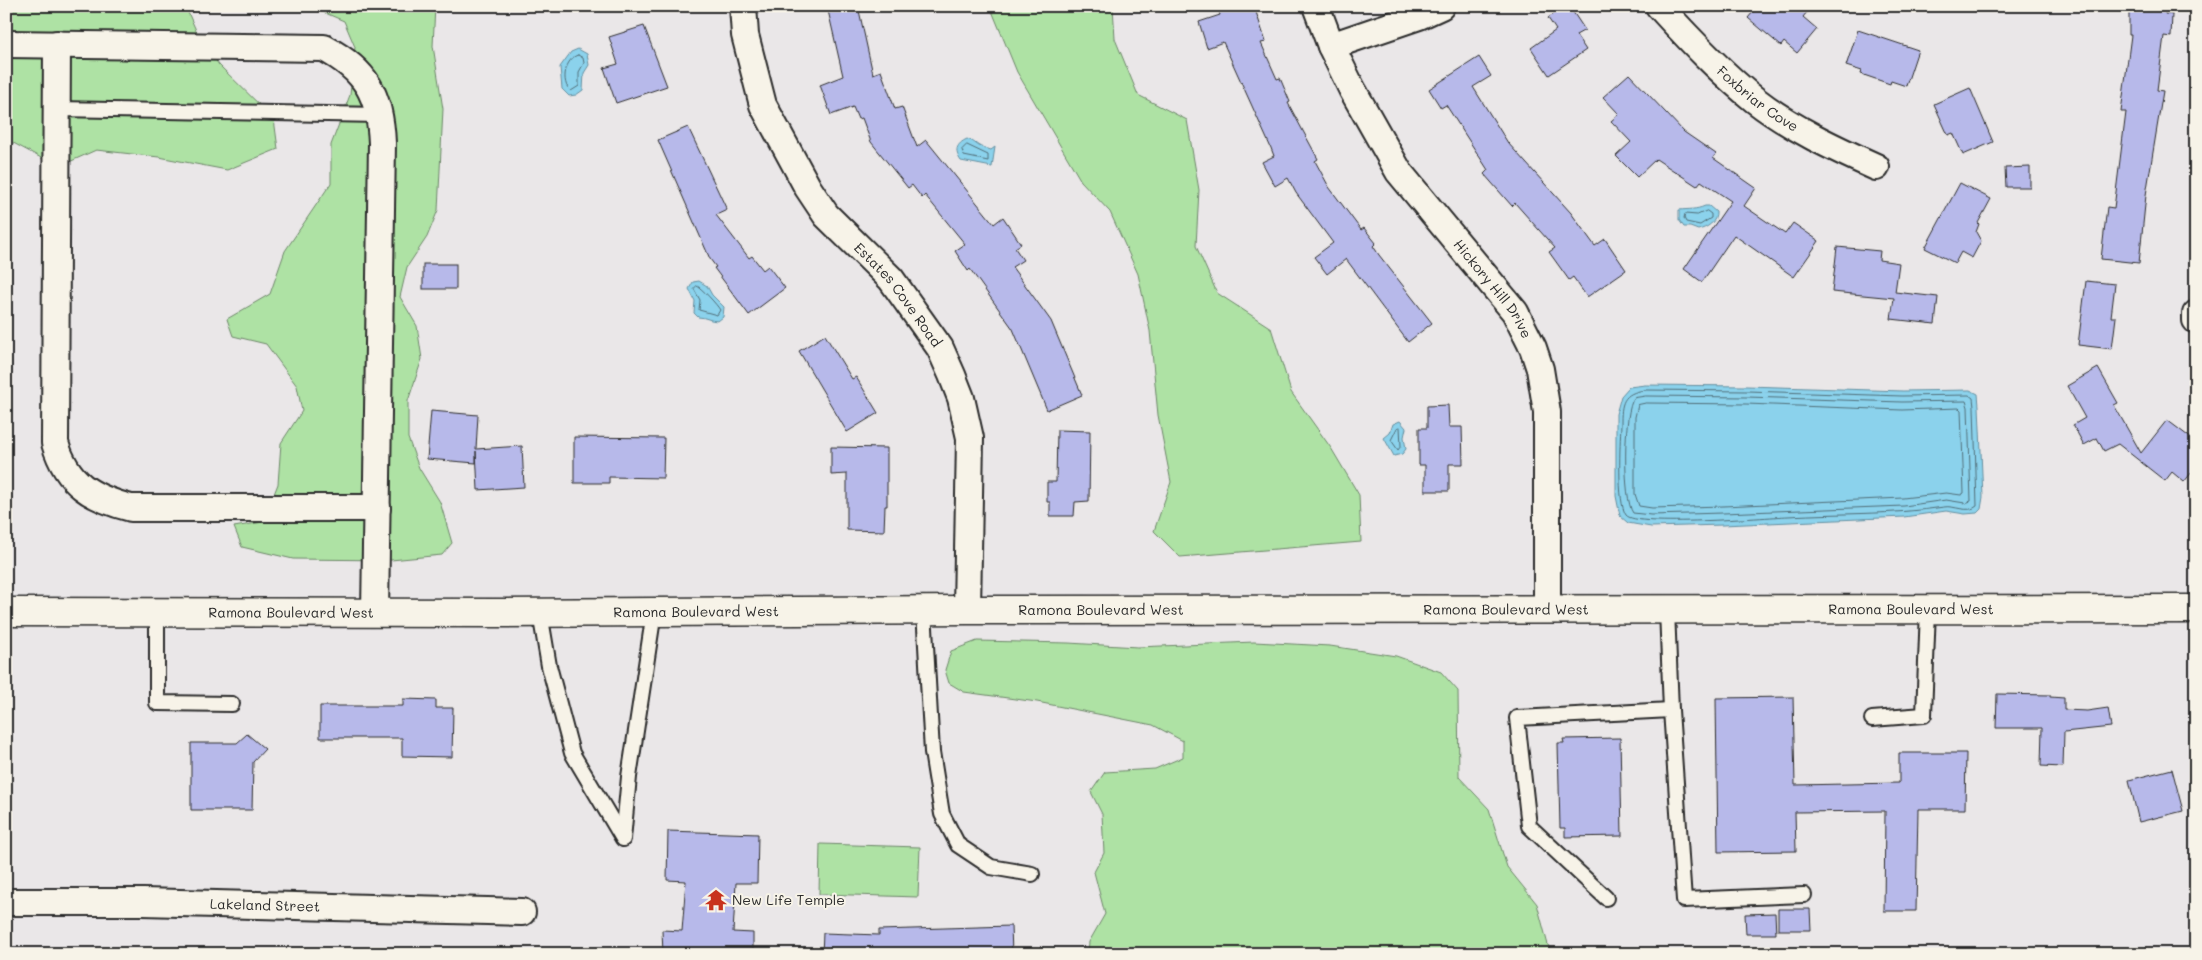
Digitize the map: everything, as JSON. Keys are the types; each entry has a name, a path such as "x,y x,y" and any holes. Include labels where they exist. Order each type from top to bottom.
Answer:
{"street":[{"name":"Estates Cove Road","path":"743,6 745,35 763,105 808,188 826,215 891,280 940,348 961,398 970,438 967,610"},
{"name":"Hickory Hill Drive","path":"1316,6 1331,46 1370,123 1399,172 1515,312 1533,348 1540,369 1547,412 1547,610"},
{"path":"1331,46 1410,20 1441,6"},
{"name":"Foxbriar Cove","path":"1659,6 1711,62 1756,100 1830,146 1876,167"},
{"path":"6,44 324,48 347,60 366,82 380,114 382,143 375,613"},
{"path":"57,44 55,443 59,457 68,471 86,491 109,502 132,508 377,508"},
{"path":"2196,314 2196,320"},
{"name":"Ramona Boulevard West","path":"6,612 540,613 924,610 2196,609"},
{"name":"Lakeland Street","path":"6,902 143,902 522,912"}],"lane":[{"path":"57,109 380,114"},
{"path":"1872,718 1924,714 1928,609"},
{"path":"924,610 932,752 942,814 958,845 990,867 1032,874"},
{"path":"1667,610 1671,710 1684,900 1804,895"},
{"path":"157,612 157,703 232,704"},
{"path":"540,613 548,666 572,753 623,839 628,777 654,612"},
{"path":"1606,898 1528,826 1517,718 1671,710"}],"green space":[{"path":"6,6 192,6 186,8 199,37 219,65 274,119 278,149 227,170 159,157 96,150 58,167 6,139"},
{"path":"309,6 435,6 433,46 443,109 438,210 427,237 407,267 400,297 417,326 422,359 408,401 408,438 419,468 440,502 452,543 442,555 391,560 293,559 242,547 234,527 263,522 278,484 281,443 302,411 297,386 266,344 233,336 227,319 270,294 285,251 331,183 331,145 350,95 355,47 344,21"},
{"path":"990,6 1113,6 1115,39 1138,95 1187,120 1199,190 1196,246 1217,293 1271,328 1291,392 1331,448 1359,495 1361,542 1180,557 1154,531 1171,482 1158,415 1150,331 1138,274 1110,212 1081,181 1017,72"},
{"path":"977,641 1138,647 1254,642 1330,646 1396,656 1441,672 1458,691 1459,777 1489,809 1507,867 1537,904 1548,945 1553,954 1088,954 1089,942 1105,914 1094,872 1104,853 1102,814 1091,792 1105,772 1155,769 1183,757 1183,741 1153,725 1037,702 964,692 949,683 945,670 951,651"},
{"path":"820,844 920,847 918,897 819,894"}],"water":[{"path":"578,49 587,54 589,65 584,73 583,90 576,95 569,96 562,89 560,67 571,52"},
{"path":"967,139 991,150 995,147 992,167 961,161 957,154 957,148 960,143"},
{"path":"1709,206 1716,212 1715,219 1711,224 1698,230 1684,227 1679,220 1679,210"},
{"path":"699,281 707,286 712,295 724,307 723,317 718,321 698,317 694,313 695,301 689,289 693,282"},
{"path":"1645,385 1903,391 1970,390 1978,394 1983,497 1981,509 1977,513 1965,514 1946,511 1904,517 1723,525 1651,527 1628,523 1620,516 1616,496 1616,414 1621,396 1629,387"},
{"path":"1400,421 1406,428 1404,437 1406,449 1402,454 1394,456 1384,438 1390,433 1393,424"}],"building":[{"path":"827,6 858,6 873,74 881,71 895,109 902,107 917,147 926,140 994,224 1003,217 1021,244 1015,248 1023,260 1012,267 1051,321 1082,395 1047,410 1013,329 970,269 968,271 955,251 965,244 925,195 922,198 912,185 908,188 871,142 862,118 858,119 853,107 831,115 820,85 843,76"},
{"path":"1217,6 1254,6 1266,42 1261,43 1277,79 1280,78 1290,102 1288,103 1318,159 1315,161 1329,187 1361,230 1364,228 1376,243 1373,246 1379,255 1432,323 1408,342 1346,259 1327,274 1314,257 1333,243 1296,193 1288,178 1275,186 1262,162 1274,156 1223,42 1207,48 1199,22 1220,15"},
{"path":"1565,6 1569,6 1585,30 1576,35 1586,50 1549,75 1531,48 1556,30 1548,18"},
{"path":"1758,6 1812,6 1803,17 1817,29 1797,53 1784,42 1781,46 1748,18"},
{"path":"2129,6 2166,6 2165,14 2172,14 2171,37 2164,36 2157,90 2163,91 2146,195 2139,263 2101,259 2107,207 2114,208 2126,112 2121,112 2131,35 2129,35"},
{"path":"644,26 667,86 616,103 604,68 618,64 609,37"},
{"path":"1858,30 1918,50 1906,86 1891,81 1890,84 1861,74 1862,71 1846,66"},
{"path":"1479,57 1491,76 1473,87 1508,143 1571,213 1595,246 1605,239 1626,270 1587,297 1573,277 1569,280 1549,252 1555,248 1515,203 1512,206 1484,174 1488,170 1446,105 1441,108 1429,89"},
{"path":"1629,74 1684,132 1716,154 1713,158 1756,188 1744,206 1785,234 1793,223 1819,241 1794,277 1734,235 1702,282 1684,269 1731,201 1701,181 1697,186 1656,159 1637,177 1616,156 1631,142 1611,121 1619,114 1603,97"},
{"path":"1970,88 1993,142 1963,155 1953,133 1948,135 1934,104"},
{"path":"688,127 727,210 716,215 749,258 752,256 763,270 768,266 785,288 749,315 714,268 716,267 710,259 658,140"},
{"path":"2030,167 2030,187 2006,187 2005,168"},
{"path":"1960,183 1991,199 1978,223 1976,232 1981,241 1972,258 1961,252 1955,263 1925,248"},
{"path":"1837,247 1880,251 1879,260 1899,263 1895,292 1938,297 1935,324 1891,319 1894,298 1832,292"},
{"path":"423,264 456,264 456,289 423,289"},
{"path":"2086,281 2115,284 2111,317 2116,317 2112,349 2078,345"},
{"path":"825,335 852,379 856,377 878,413 847,432 799,351"},
{"path":"2098,368 2118,403 2114,405 2141,453 2167,420 2196,442 2196,467 2184,482 2172,472 2165,481 2118,444 2104,451 2097,438 2084,445 2073,425 2085,418 2067,386"},
{"path":"1448,405 1449,427 1462,427 1463,464 1449,464 1449,491 1425,491 1425,465 1419,465 1419,428 1427,428 1427,406"},
{"path":"431,411 478,415 476,449 522,446 524,487 478,490 476,451 476,463 427,459"},
{"path":"1057,430 1090,431 1089,501 1075,502 1074,516 1050,516 1050,502 1047,502 1047,482 1056,482"},
{"path":"574,437 664,438 663,478 609,477 609,483 574,483"},
{"path":"831,447 887,448 887,506 885,506 884,531 847,530 847,474 831,475"},
{"path":"1997,694 2050,695 2050,697 2064,698 2064,710 2087,711 2108,708 2111,727 2064,732 2063,767 2041,766 2042,728 1996,728"},
{"path":"1793,697 1795,785 1899,783 1899,753 1966,753 1965,809 1918,809 1916,911 1884,911 1885,811 1795,812 1796,851 1718,852 1716,698"},
{"path":"403,699 436,700 436,708 453,708 452,757 402,756 402,738 320,738 320,706 403,706"},
{"path":"247,734 265,749 253,762 252,810 191,810 191,743 237,743"},
{"path":"1620,738 1622,836 1565,837 1565,828 1560,828 1558,743 1564,743 1563,739"},
{"path":"2172,769 2183,811 2139,822 2129,780"},
{"path":"668,831 758,834 757,883 736,883 733,932 753,933 753,954 663,954 662,930 682,931 686,881 667,880"},
{"path":"1778,909 1810,909 1811,930 1778,930"},
{"path":"1775,913 1776,934 1746,934 1745,914"},
{"path":"1011,926 1012,954 822,954 823,933 879,935 879,930"}],"place":[{"name":"New Life Temple","path":"716,900"}]}
